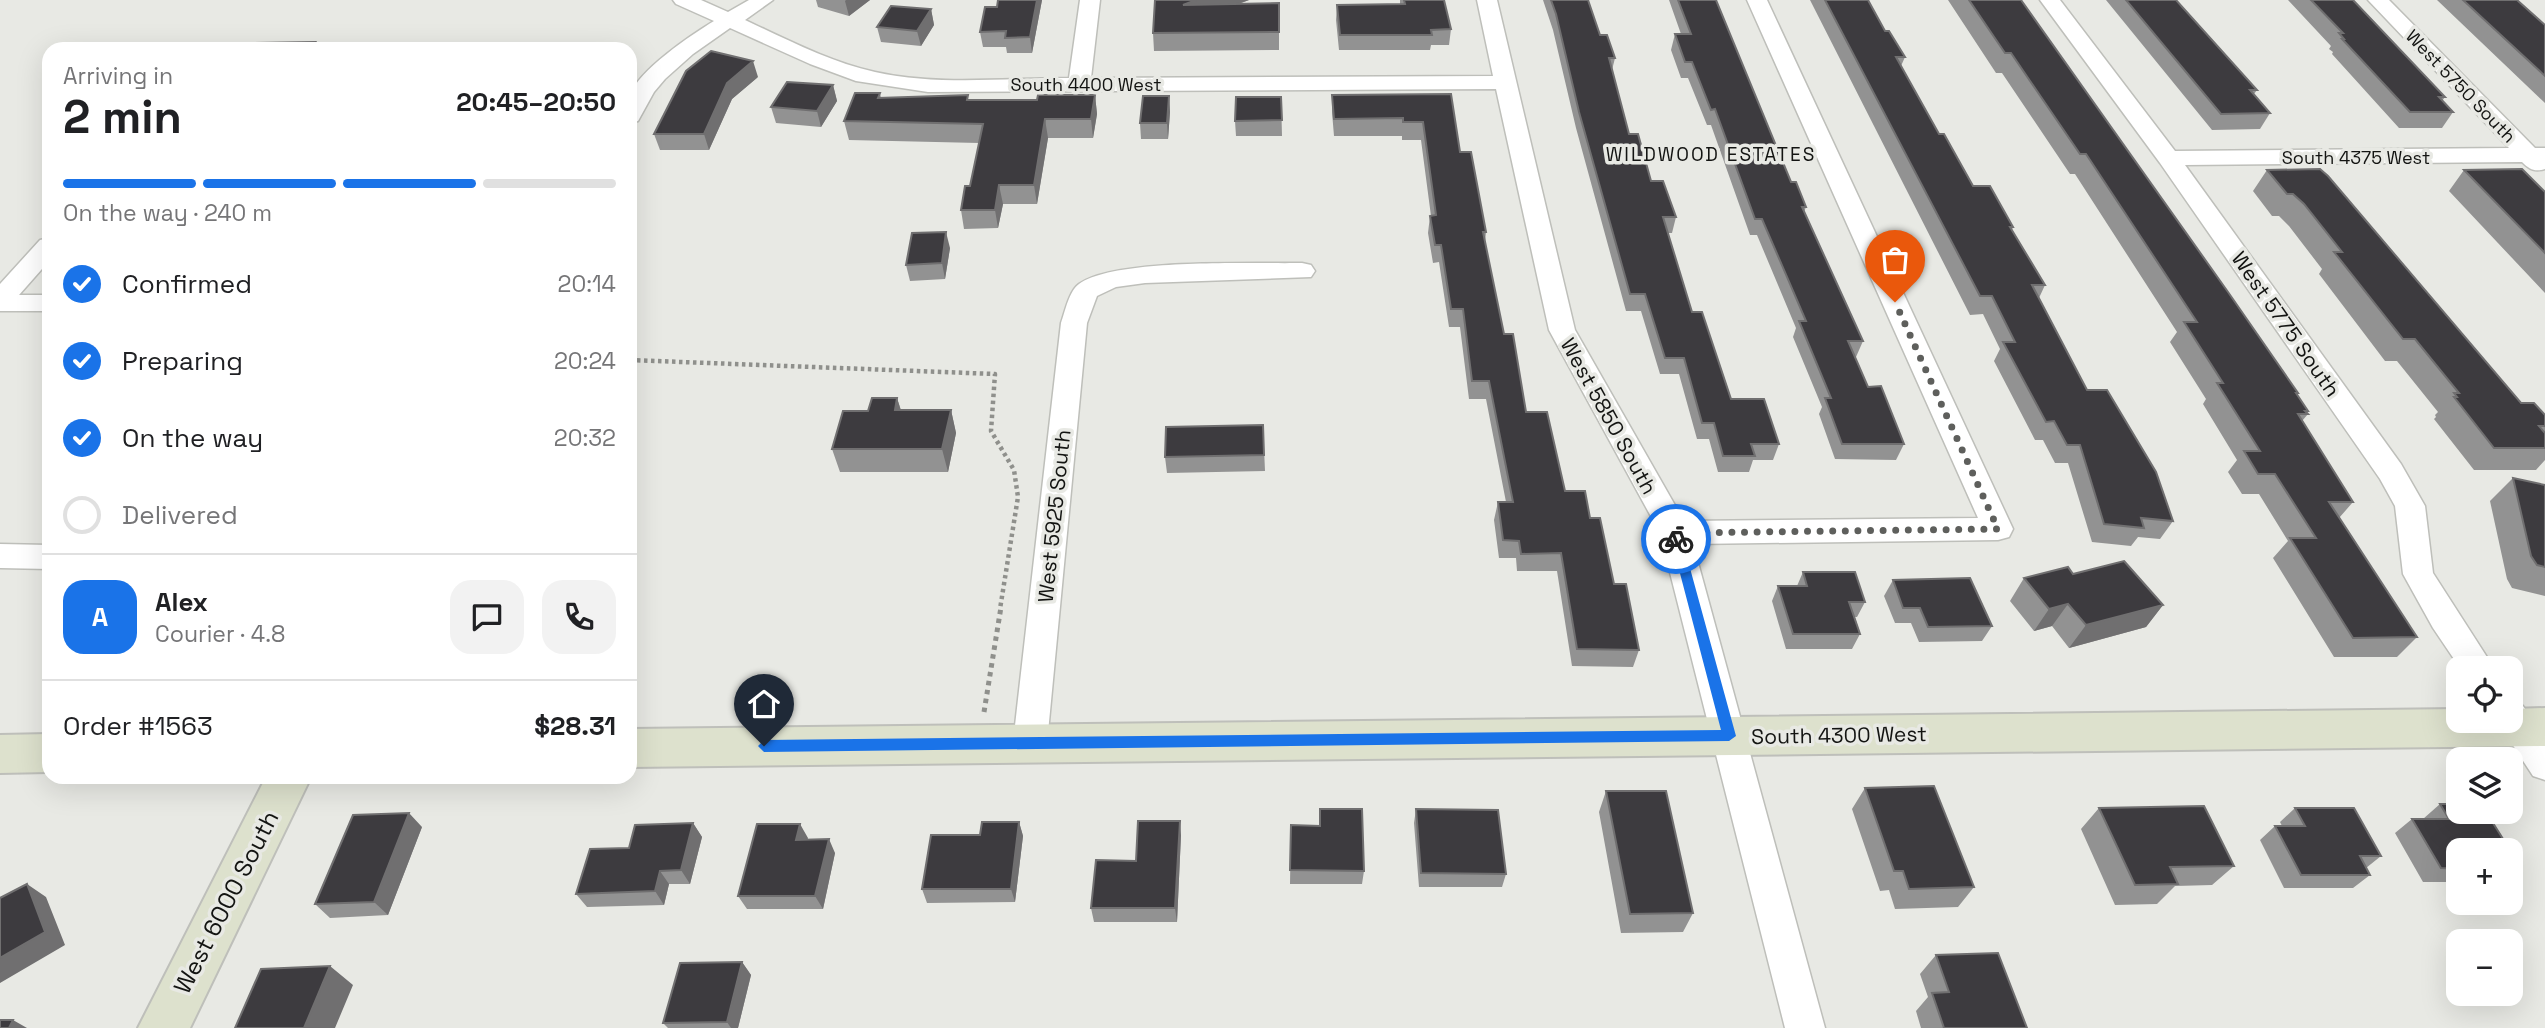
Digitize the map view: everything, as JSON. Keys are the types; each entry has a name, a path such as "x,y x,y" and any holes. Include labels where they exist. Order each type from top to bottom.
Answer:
{"main road":[{"name":"South 4300 West","path":"637,748 1729,736 2525,723"},
{"path":"0,754 42,753"},
{"name":"West 6000 South","path":"163,1028 285,784"}],"street":[{"name":"South 4400 West","path":"683,0 731,19 820,62 867,77 928,85 1505,82"},
{"path":"637,104 647,87 669,65 731,19 763,0"},
{"path":"1079,84 1090,0"},
{"name":"West 5850 South","path":"1487,0 1562,330 1675,533 1805,1028"},
{"path":"1675,533 1998,529 1757,0"},
{"name":"West 5775 South","path":"2050,0 2168,158 2391,472 2410,506 2418,573 2444,619 2470,656"},
{"name":"West 5750 South","path":"2378,0 2540,161"},
{"name":"South 4375 West","path":"2168,158 2540,161"},
{"path":"0,302 42,254"},
{"name":"West 5925 South","path":"1030,743 1074,323 1086,291 1111,279 1145,275 1302,271"},
{"path":"0,302 42,303"},
{"path":"0,556 42,556"},
{"path":"2525,723 2545,765"}],"path":[{"path":"637,360 995,373 991,431 1014,470 1018,497 979,744"}],"building":[{"path":"998,0 1037,0 1030,37 1005,38 1006,31 980,32 985,7 997,7"},
{"path":"1155,0 1196,0 1183,5 1279,3 1279,32 1153,33"},
{"path":"1404,0 1444,0 1451,29 1431,30 1432,35 1340,35 1337,5 1405,4"},
{"path":"1551,0 1588,0 1600,35 1607,35 1615,58 1609,58 1629,134 1638,134 1651,181 1663,181 1676,217 1663,217 1692,312 1702,312 1731,399 1764,399 1779,444 1751,444 1755,456 1723,456 1714,423 1702,423 1684,358 1665,358 1645,294 1630,294"},
{"path":"1678,0 1716,0 1791,182 1796,182 1806,207 1802,207 1863,341 1848,341 1868,387 1881,386 1904,444 1842,444 1825,398 1831,398 1799,321 1806,321 1762,219 1755,219 1715,109 1711,110 1692,62 1685,62 1675,34 1691,34"},
{"path":"1825,0 1868,0 1885,31 1889,31 1905,57 1896,57 1939,134 1944,134 1973,186 1990,186 2013,227 2010,227 2045,285 2032,285 2087,390 2107,390 2156,472 2173,521 2141,518 2144,528 2104,524 2080,445 2067,445 2054,421 2046,422 2003,342 2015,342 1992,296 1980,296"},
{"path":"1969,0 2021,0 2228,292 2308,411 2305,411 2308,414 2298,414 2353,502 2329,502 2417,637 2353,638 2290,538 2316,538 2275,474 2258,474 2244,451 2260,451 2217,383 2223,383 2184,322 2197,322 2086,154 2080,154 2011,53 2005,53"},
{"path":"2126,0 2176,0 2257,90 2250,90 2270,113 2221,114"},
{"path":"2311,0 2353,0 2445,97 2439,97 2453,112 2410,112 2342,39 2339,33 2343,33"},
{"path":"2463,0 2517,0 2545,25 2545,76"},
{"path":"891,6 931,9 917,31 877,27"},
{"path":"711,51 753,61 727,83 704,134 654,134 686,71"},
{"path":"787,82 833,85 817,111 771,107"},
{"path":"855,93 880,93 878,98 968,95 967,100 1037,100 1038,95 1095,95 1091,119 1045,119 1034,185 999,185 995,210 961,210 965,186 970,186 983,124 844,121"},
{"path":"1451,94 1460,152 1471,152 1486,232 1483,232 1504,334 1513,334 1526,412 1547,412 1565,491 1585,491 1590,518 1600,518 1614,584 1626,584 1639,650 1577,649 1561,553 1521,554 1519,541 1503,540 1498,502 1513,502 1489,381 1472,381 1463,309 1451,309 1441,245 1435,245 1430,216 1436,215 1423,122 1403,122 1403,118 1334,119 1332,95"},
{"path":"1143,96 1169,96 1167,123 1140,123"},
{"path":"1236,97 1281,97 1282,120 1235,121"},
{"path":"2320,169 2521,403 2534,403 2545,415 2545,426 2539,426 2545,433 2545,448 2494,448 2454,397 2457,397 2454,393 2459,393 2415,339 2403,339 2334,252 2342,252 2304,204 2293,194 2287,194 2267,170"},
{"path":"2522,169 2545,192 2545,253 2464,170"},
{"path":"946,232 942,263 906,265 912,233"},
{"path":"872,398 897,398 895,410 951,410 942,449 832,449 843,411 868,411"},
{"path":"1263,425 1264,455 1165,457 1166,427"},
{"path":"2513,478 2545,485 2545,567 2537,565 2531,556"},
{"path":"2124,561 2163,605 2086,625 2068,604 2049,609 2024,578 2068,567 2073,574"},
{"path":"1803,572 1855,572 1865,602 1849,602 1860,634 1793,634 1778,586 1807,586"},
{"path":"1970,578 1992,626 1928,627 1920,608 1903,608 1893,580"},
{"path":"1934,786 1974,887 1909,889 1903,871 1894,871 1865,788"},
{"path":"1606,791 1666,791 1693,913 1630,914"},
{"path":"2204,806 2234,866 2170,867 2178,884 2135,885 2099,808"},
{"path":"2295,808 2354,808 2381,856 2360,856 2370,875 2301,875 2275,826 2305,826"},
{"path":"1320,809 1362,809 1364,871 1290,870 1291,825 1320,826"},
{"path":"1416,809 1498,810 1506,874 1421,873"},
{"path":"409,813 374,902 315,904 353,815"},
{"path":"2412,819 2446,819 2446,824 2494,824 2502,838 2446,838 2446,868 2441,868"},
{"path":"1138,821 1180,821 1175,908 1091,908 1096,860 1136,861"},
{"path":"982,822 1019,822 1011,889 922,889 931,835 980,835"},
{"path":"693,823 681,870 660,871 655,891 576,894 590,849 629,848 635,825"},
{"path":"757,824 800,824 796,840 829,839 815,896 738,896"},
{"path":"27,884 45,932 0,958 0,898"},
{"path":"1998,953 2027,1028 1944,1028 1932,993 1949,992 1936,955"},
{"path":"742,962 727,1022 663,1023 680,963"},
{"path":"330,966 304,1028 235,1028 261,969"},
{"path":"0,1020 13,1020 9,1028 0,1028"}],"way so far":[{"path":"1676,539 1675,533 1998,529 1895,302"}],"district":[{"name":"WILDWOOD ESTATES","path":"1711,154"}],"route":[{"path":"764,746 1729,736 1676,539"}]}
